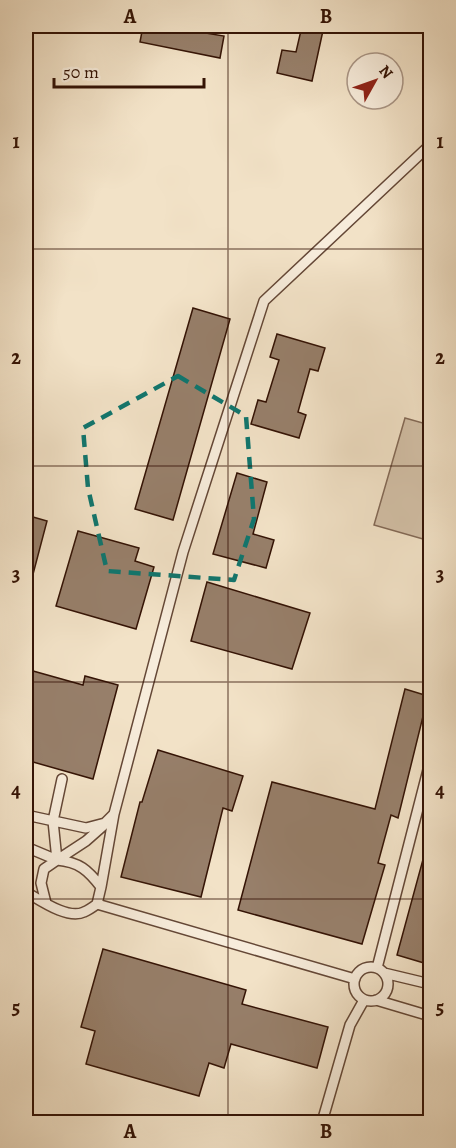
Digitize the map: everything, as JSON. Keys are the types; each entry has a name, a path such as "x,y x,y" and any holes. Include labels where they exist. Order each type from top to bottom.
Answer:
{"lane":[{"path":"26,892 71,915 83,913 97,904 114,814 183,552 264,301 430,145"},
{"path":"375,1000 385,994 387,989 388,983 381,971 430,762"},
{"path":"57,860 53,821 62,779"},
{"path":"46,903 41,883 44,869 86,841 114,814"},
{"path":"26,815 87,828 105,823"},
{"path":"26,847 57,860 69,861 88,870 101,887"},
{"path":"97,904 355,979"},
{"path":"430,984 364,968 359,971 355,979 356,992 364,1000 375,1000 430,1016"},
{"path":"322,1122 351,1025 364,1000"}],"highlighted area":[{"path":"178,376 246,416 254,519 234,580 107,571 88,488 83,428"}],"shaded area":[{"path":"405,418 430,425 430,541 374,525"}],"building":[{"path":"143,26 163,26 224,36 220,58 140,42"},
{"path":"302,26 324,26 312,81 277,73 282,50 296,52"},
{"path":"193,308 230,319 173,520 135,509"},
{"path":"277,334 325,348 318,371 310,369 298,412 306,415 299,438 251,424 258,400 266,402 279,360 270,357"},
{"path":"237,473 267,482 253,534 274,540 266,568 213,554"},
{"path":"26,515 47,521 31,582 26,581"},
{"path":"78,531 139,548 135,561 154,567 136,629 56,606"},
{"path":"207,582 310,613 292,669 191,641"},
{"path":"26,669 83,685 85,676 118,685 93,779 26,760"},
{"path":"405,689 428,696 398,818 391,815 378,863 385,865 362,944 238,910 272,782 375,809"},
{"path":"158,750 243,776 232,811 223,808 201,897 121,877 140,802 142,802"},
{"path":"425,852 430,853 430,938 424,963 397,955"},
{"path":"103,949 246,990 242,1004 328,1027 317,1068 231,1044 224,1068 209,1063 199,1096 86,1064 95,1031 81,1027"}]}
